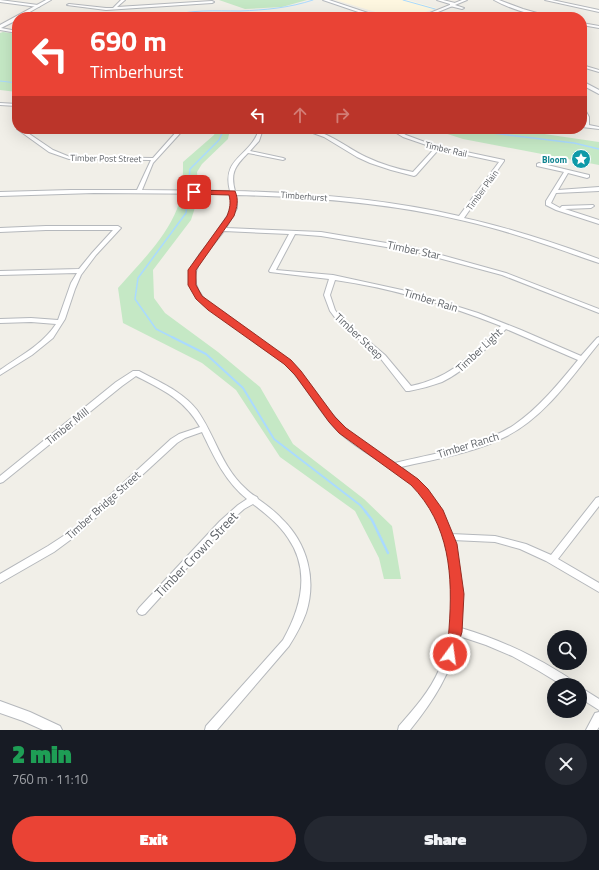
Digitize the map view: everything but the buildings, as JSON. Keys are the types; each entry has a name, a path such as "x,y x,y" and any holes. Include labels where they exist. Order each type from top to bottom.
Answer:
{"main road":[{"path":"325,0 362,12"},
{"path":"587,86 599,92"}],"street":[{"path":"27,12 49,0"},
{"path":"77,0 69,5 114,8 212,2"},
{"path":"114,8 123,0"},
{"path":"168,5 167,3 169,0"},
{"path":"439,0 462,8"},
{"path":"435,12 465,0"},
{"path":"496,0 530,12"},
{"path":"547,0 599,11"},
{"path":"0,2 38,6"},
{"path":"0,28 12,21"},
{"path":"587,25 599,27"},
{"path":"0,28 12,31"},
{"path":"587,68 599,72"},
{"path":"0,104 12,105"},
{"path":"587,126 599,128"},
{"name":"Timber Post Street","path":"26,134 54,153 69,158 154,159"},
{"path":"139,191 147,170 154,159 178,134"},
{"path":"259,134 255,143 248,152 232,168 230,174 234,207 232,213 192,270 192,285 199,297 211,308 287,362 302,379 332,420 343,431 365,448 394,466 414,482 432,502 445,525 453,555 458,594 456,632 446,666 436,687 424,705 403,730"},
{"path":"321,134 328,136 360,156 379,165 414,174 439,147"},
{"name":"Timber Rail","path":"401,134 412,140 502,161"},
{"path":"248,152 283,159"},
{"name":"Timber Plain","path":"461,218 502,161"},
{"path":"539,165 587,176"},
{"path":"566,171 548,204 558,209 599,222"},
{"path":"554,192 599,189"},
{"name":"Timberhurst","path":"0,194 139,191 294,194 348,199 412,208 461,218 599,261"},
{"path":"558,209 591,206"},
{"path":"0,230 46,228 118,228 81,271 74,283 66,312 49,338 0,373"},
{"name":"Timber Star","path":"221,229 292,232 379,242 441,256 504,274 599,311"},
{"name":"Timber Rain","path":"292,232 272,271 333,277 410,293 454,306 582,359"},
{"path":"0,272 81,271"},
{"name":"Timber Steep","path":"333,277 327,295 332,310 338,318 383,357 409,389"},
{"path":"0,321 31,320 60,322"},
{"name":"Timber Light","path":"409,389 429,384 452,374 505,326"},
{"name":"Timber Ranch","path":"394,466 486,441 515,428 541,407 599,339"},
{"name":"Timber Mill","path":"0,480 119,384 136,373 183,400 193,411 203,429"},
{"path":"203,429 230,477 279,521 293,538 302,557 306,576 305,598 299,621 286,643 210,730"},
{"name":"Timber Bridge Street","path":"0,579 51,549 74,533 174,441 182,436 203,429"},
{"name":"Timber Crown Street","path":"142,611 223,523 236,511 254,499"},
{"path":"552,560 599,500"},
{"path":"449,537 482,538 508,542 533,550 599,588"},
{"path":"456,632 478,637 509,648 559,678"},
{"path":"587,697 599,705"},
{"path":"0,706 56,730"},
{"path":"591,730 599,717"}],"shaded area":[{"path":"336,0 408,0 436,8 425,12 376,12"}],"green space":[{"path":"219,0 307,0 282,7 245,9"},
{"path":"0,33 12,33 12,91 0,90"},
{"path":"229,134 228,139 202,164 197,172 199,195 191,220 153,270 154,298 165,313 218,352 260,387 293,444 364,499 392,526 401,579 384,579 379,558 355,511 280,457 236,390 202,363 123,323 118,288 159,241 172,220 182,191 183,162 214,135"},
{"path":"448,134 544,134 599,142 599,165 463,139"}],"waterway":[{"path":"194,12 268,9 286,7 313,0"},
{"path":"403,0 435,9"},
{"path":"0,81 12,82"},
{"path":"188,190 190,169 219,140 222,134"},
{"path":"501,134 574,143 599,149"},
{"path":"188,195 186,213 138,278 135,299 156,329 206,354 243,388 274,439 360,505 366,512"},
{"path":"365,511 372,520 388,553"}],"place":[{"name":"Bloom","path":"581,159"}],"route":[{"path":"194,192 233,193 234,201 231,216 192,270 192,285 199,297 211,308 275,352 287,362 298,373 323,409 343,431 355,441 404,473 424,491 439,513 445,525 451,544 458,594 456,632 450,654"}]}
